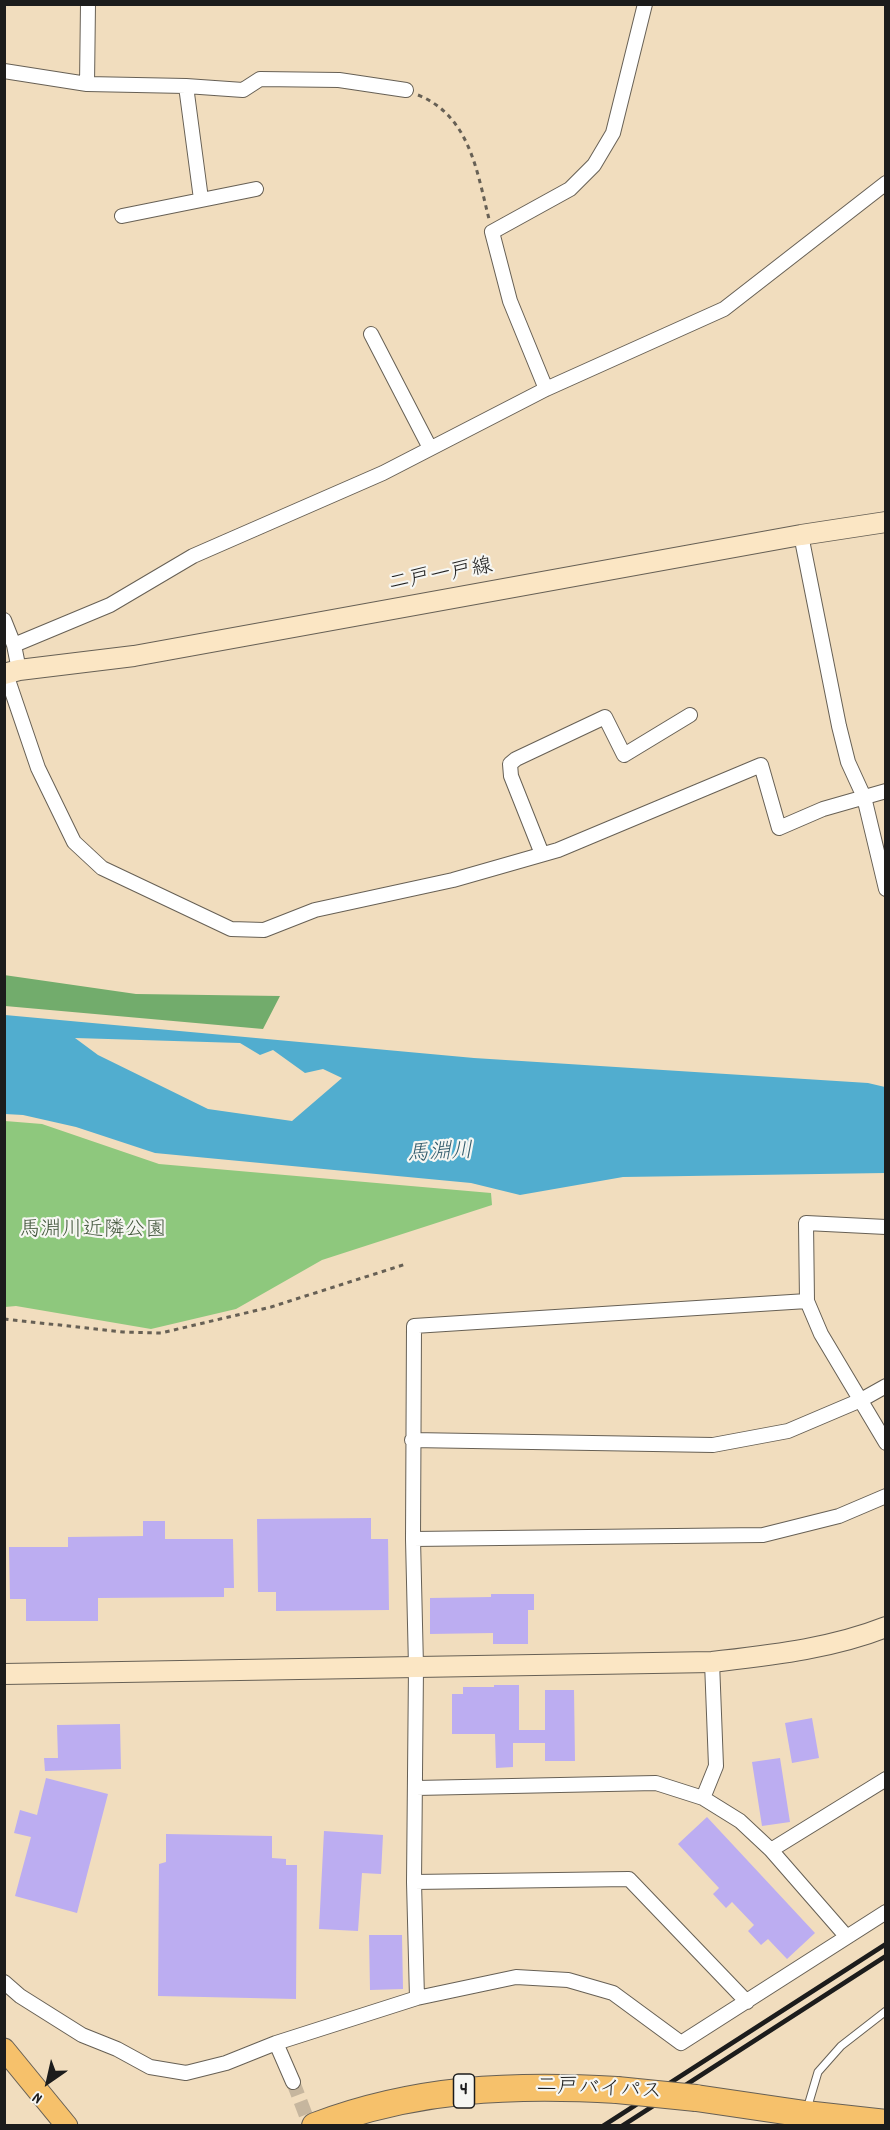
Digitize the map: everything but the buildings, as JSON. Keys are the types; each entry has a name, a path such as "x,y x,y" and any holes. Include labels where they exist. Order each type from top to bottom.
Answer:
{"highway":[{"name":"二戸バイパス","path":"315,2126 349,2112 419,2097 500,2087 617,2090 885,2123"}],"main road":[{"path":"4,2049 67,2126"}],"street":[{"path":"87,84 88,4"},
{"path":"546,389 510,301 492,232 570,189 594,165 613,133 645,4"},
{"path":"4,71 87,84 186,86 243,90 260,79 339,80 406,90"},
{"path":"186,86 201,199"},
{"path":"14,645 110,605 193,556 383,473 546,389 724,309 885,183"},
{"path":"122,216 256,189"},
{"path":"371,334 430,448"},
{"name":"二戸一戸線","path":"10,673 134,656 801,535 885,522"},
{"path":"801,535 839,726 848,762 864,797 885,889"},
{"path":"4,620 14,645 10,673 38,768 74,842 102,868 231,929 264,930 315,910 453,880 542,854 761,765 779,828 823,809 885,791"},
{"path":"542,854 511,776 510,764 516,759 605,717 624,755 690,714"},
{"path":"885,1227 806,1223 807,1301 821,1334 885,1443"},
{"path":"417,1998 414,1882 417,1666 412,1440 414,1326 807,1301"},
{"path":"412,1440 713,1444 788,1431 861,1400 885,1386"},
{"path":"413,1539 763,1535 839,1516 885,1496"},
{"path":"4,1674 712,1662 801,1651 885,1627"},
{"path":"703,1798 716,1766 712,1662"},
{"path":"771,1850 885,1779"},
{"path":"417,1788 656,1783 703,1798 740,1821 771,1850 846,1936"},
{"path":"414,1882 629,1879 747,2002"},
{"path":"4,1982 20,1996 82,2035 117,2049 150,2067 186,2073 226,2063 276,2043 417,1998 516,1977 568,1980 613,1993 681,2043 885,1911"},
{"path":"276,2043 293,2082"}],"lane":[{"path":"805,2114 818,2072 841,2046 885,2011"}],"path":[{"path":"406,90 427,98 459,127 471,152 492,232"},
{"path":"4,1319 123,1332 162,1333 271,1307 406,1264"}],"green space":[{"path":"4,975 136,994 280,996 263,1029 5,1006"},
{"name":"馬淵川近隣公園","path":"5,1121 42,1124 159,1164 491,1193 492,1205 322,1260 236,1309 151,1329 16,1306 5,1307"}],"water":[{"name":"馬淵川","path":"5,1015 474,1058 868,1083 885,1087 885,1173 623,1177 520,1195 471,1183 155,1153 76,1127 23,1115 5,1114","holes":["75,1038 240,1043 260,1055 273,1050 305,1073 323,1069 342,1078 292,1121 208,1109 98,1055"]}],"tunnel":[{"path":"293,2082 310,2126"}],"railway":[{"path":"603,2126 886,1944"},
{"path":"622,2126 886,1956"}]}
